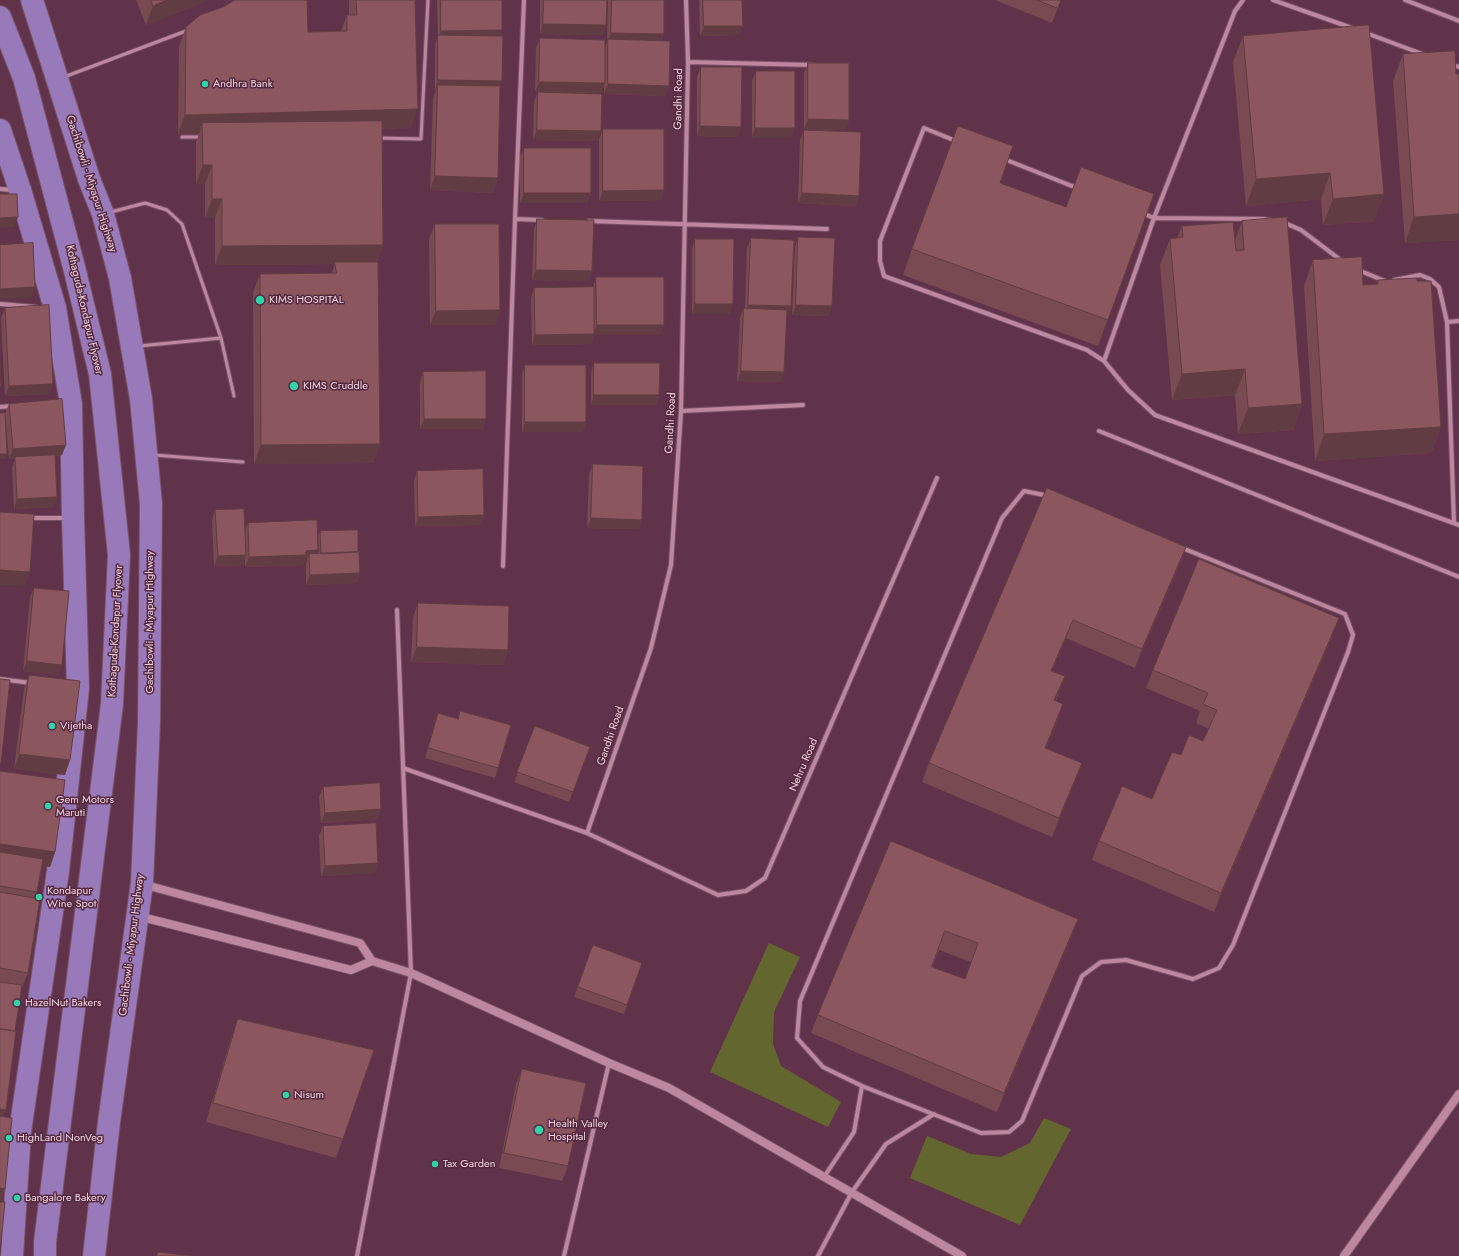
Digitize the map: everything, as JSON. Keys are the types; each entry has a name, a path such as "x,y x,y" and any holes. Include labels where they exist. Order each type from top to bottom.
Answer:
{"main road":[{"name":"Gachibowli - Miyapur Highway","path":"32,0 89,179 103,214 120,278 141,399 151,504 149,723 142,883 108,1122 94,1256"},
{"name":"Kothaguda-Kondapur Flyover","path":"0,17 24,78 74,267 100,374 119,555 112,704 44,1242 44,1256"},
{"path":"0,130 10,190 47,307 67,404 73,518 74,688 58,871 20,1132 12,1256"}],"street":[{"path":"503,566 524,0"},
{"name":"Gandhi Road","path":"587,833 651,648 671,565 682,411 688,62 686,0"},
{"path":"1104,361 1154,218 1234,11 1243,0"},
{"path":"1273,0 1355,29"},
{"path":"1405,0 1459,21"},
{"path":"1362,32 1429,56"},
{"path":"1444,61 1459,67"},
{"path":"688,62 818,65"},
{"path":"961,142 924,128 880,241 880,261 884,276 1087,350 1104,361 1128,390 1155,415 1459,525"},
{"path":"998,157 1080,189"},
{"path":"1140,212 1154,218 1263,219 1284,222 1301,230 1348,265"},
{"path":"515,219 546,220"},
{"path":"585,221 827,229"},
{"path":"1353,268 1364,274 1384,281 1420,275 1430,279 1439,287 1447,322 1454,523"},
{"path":"0,304 47,307"},
{"path":"1447,322 1459,321"},
{"path":"0,407 16,406"},
{"path":"682,411 803,406"},
{"path":"1099,431 1459,577"},
{"name":"Nehru Road","path":"403,768 587,833 718,895 746,891 766,878 937,478"},
{"path":"1024,491 1059,498 1345,614 1353,635 1348,652 1233,945 1219,968 1193,979 1126,960 1101,962 1082,976 1022,1121 1009,1132 982,1134 934,1114 862,1086 823,1067 797,1038 800,1001 1002,518 1024,491"},
{"path":"22,518 73,518"},
{"path":"357,1256 411,973 397,610"},
{"path":"0,679 39,684"},
{"path":"142,883 360,943 372,961 411,973 609,1063 669,1088 962,1256"},
{"path":"137,916 351,970 372,961"},
{"path":"564,1256 609,1063"},
{"path":"824,1177 854,1132 862,1086"},
{"path":"1344,1256 1459,1094"},
{"path":"818,1256 852,1192 886,1144 934,1114"}],"lane":[{"path":"374,138 421,139 428,0"},
{"path":"58,80 190,30"},
{"path":"182,136 206,137"},
{"path":"103,214 145,203 167,210 182,224 221,338 234,396"},
{"path":"132,346 221,338"},
{"path":"146,454 243,462"}],"green space":[{"path":"769,943 800,957 774,1012 773,1044 781,1066 841,1102 828,1127 710,1072"},
{"path":"1044,1118 1071,1129 1020,1225 910,1178 927,1136 971,1154 1001,1157 1030,1143"}],"building":[{"path":"151,0 167,0 153,6"},
{"path":"235,0 307,0 308,32 347,31 347,15 357,15 356,0 415,0 418,109 185,115 186,27 200,15 223,7"},
{"path":"441,0 502,0 502,30 441,31"},
{"path":"544,0 607,0 606,25 543,24"},
{"path":"612,0 664,0 664,34 611,33"},
{"path":"703,0 742,0 743,26 704,26"},
{"path":"1037,0 1061,0 1058,8"},
{"path":"1369,25 1384,194 1333,199 1330,173 1256,179 1243,36"},
{"path":"438,35 503,36 502,81 438,80"},
{"path":"540,38 605,40 605,83 539,82"},
{"path":"608,39 670,41 669,86 608,84"},
{"path":"1455,51 1456,74 1459,74 1459,214 1414,217 1403,54"},
{"path":"808,63 849,63 849,120 808,119"},
{"path":"701,67 742,67 741,127 700,126"},
{"path":"756,71 795,71 795,128 755,128"},
{"path":"438,85 500,86 498,178 435,176"},
{"path":"538,92 602,94 601,131 537,130"},
{"path":"382,121 383,245 222,246 222,199 212,199 212,165 203,165 202,123"},
{"path":"958,126 1013,146 1000,183 1066,207 1081,167 1154,194 1108,320 912,249"},
{"path":"603,129 664,129 664,190 603,191"},
{"path":"804,130 861,132 859,196 802,193"},
{"path":"524,148 591,148 591,193 524,193"},
{"path":"0,194 17,194 18,217 0,218"},
{"path":"1287,217 1302,404 1248,408 1245,369 1182,374 1170,239 1183,237 1182,226 1233,222 1236,251 1244,250 1242,221"},
{"path":"537,219 594,220 592,271 536,270"},
{"path":"435,224 499,224 500,310 436,311"},
{"path":"798,237 835,238 832,306 796,305"},
{"path":"751,238 794,240 791,306 748,305"},
{"path":"695,239 734,239 733,304 695,304"},
{"path":"33,243 35,287 0,289 0,245"},
{"path":"1362,257 1363,285 1378,284 1378,280 1417,278 1417,281 1431,281 1441,427 1324,434 1313,260"},
{"path":"335,262 378,262 380,444 261,445 260,274 336,273"},
{"path":"596,277 664,277 664,325 597,325"},
{"path":"594,287 594,334 535,335 534,288"},
{"path":"49,305 53,384 9,386 5,308"},
{"path":"744,308 787,310 784,372 741,371"},
{"path":"0,362 1,387 0,387"},
{"path":"594,363 660,363 659,395 594,395"},
{"path":"525,365 586,365 586,422 525,422"},
{"path":"486,371 486,419 424,419 423,372"},
{"path":"62,399 66,445 13,449 9,404"},
{"path":"0,413 5,413 7,454 0,454"},
{"path":"55,455 57,497 17,499 15,457"},
{"path":"593,464 643,466 642,520 591,518"},
{"path":"483,469 484,515 418,517 417,471"},
{"path":"1047,488 1186,547 1142,649 1073,620 1051,671 1065,676 1054,700 1063,704 1045,748 1082,763 1059,818 929,763"},
{"path":"244,509 246,555 218,556 215,510"},
{"path":"0,512 34,514 30,572 0,570"},
{"path":"317,520 318,550 306,551 306,555 249,557 248,523"},
{"path":"358,530 358,552 321,554 320,531"},
{"path":"359,552 360,573 310,575 309,554"},
{"path":"1199,559 1339,618 1221,893 1099,841 1122,786 1152,799 1172,752 1181,755 1189,735 1203,741 1217,710 1203,704 1208,693 1153,670"},
{"path":"34,588 69,591 62,665 27,661"},
{"path":"418,603 509,606 508,650 417,647"},
{"path":"29,675 80,681 70,760 19,754"},
{"path":"0,679 10,680 1,764 0,764"},
{"path":"460,711 511,725 498,768 428,748 438,713 458,719"},
{"path":"535,726 590,747 573,792 517,772"},
{"path":"0,771 65,780 55,852 0,844"},
{"path":"380,783 381,809 325,813 323,787"},
{"path":"376,823 378,863 325,866 323,826"},
{"path":"891,841 1078,919 1004,1093 818,1015","holes":["945,931 978,943 965,979 932,967"]},
{"path":"0,852 43,859 37,892 0,886"},
{"path":"0,892 40,899 28,973 0,968"},
{"path":"593,945 642,963 627,1005 578,987"},
{"path":"0,982 22,985 15,1031 0,1029"},
{"name":"Nisum","path":"238,1019 374,1050 343,1139 213,1103"},
{"path":"0,1029 16,1031 6,1110 0,1109"},
{"path":"522,1069 586,1083 568,1166 504,1153"},
{"path":"0,1116 12,1118 5,1189 0,1188"},
{"path":"0,1202 5,1202 0,1252"},
{"path":"158,1252 194,1256 157,1256"}],"place":[{"name":"Andhra Bank","path":"205,84"},
{"name":"KIMS HOSPITAL","path":"260,300"},
{"name":"KIMS Cruddle","path":"294,386"},
{"name":"Vijetha","path":"52,726"},
{"name":"Gem Motors Maruti","path":"48,806"},
{"name":"Kondapur Wine Spot","path":"39,897"},
{"name":"HazelNut Bakers","path":"17,1003"},
{"name":"Nisum","path":"286,1095"},
{"name":"Health Valley Hospital","path":"539,1130"},
{"name":"HighLand NonVeg","path":"9,1138"},
{"name":"Tax Garden","path":"435,1164"},
{"name":"Bangalore Bakery","path":"17,1198"}]}
